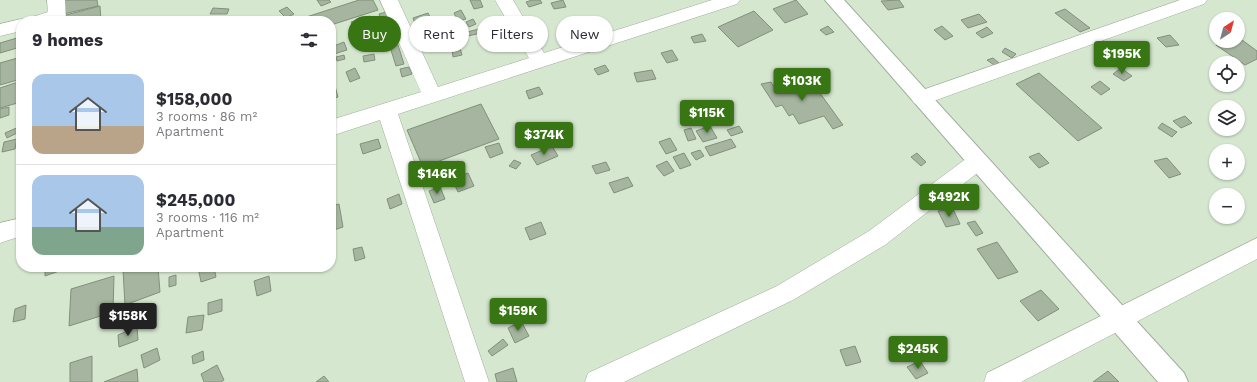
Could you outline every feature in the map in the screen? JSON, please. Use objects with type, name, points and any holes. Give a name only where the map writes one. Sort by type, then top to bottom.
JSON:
[{"type":"street","points":[[389,0],[432,96]]},
{"type":"street","points":[[504,0],[540,61]]},
{"type":"street","points":[[336,126],[540,61],[693,6],[732,0]]},
{"type":"street","points":[[834,0],[1175,382]]},
{"type":"street","points":[[921,98],[1198,0]]},
{"type":"street","points":[[0,30],[16,26]]},
{"type":"street","points":[[388,110],[476,382]]},
{"type":"street","points":[[597,382],[785,293],[877,238],[978,161]]},
{"type":"street","points":[[0,233],[16,228]]},
{"type":"street","points":[[996,382],[1120,320],[1257,248]]},
{"type":"building","points":[[64,0],[97,0],[98,6],[64,14]]},
{"type":"building","points":[[317,0],[329,0],[331,2],[321,6]]},
{"type":"building","points":[[359,0],[373,0],[378,10],[359,16],[348,16],[348,20],[336,23],[336,16],[309,16]]},
{"type":"building","points":[[470,0],[480,0],[483,7],[474,9]]},
{"type":"building","points":[[540,0],[542,3],[529,7],[526,2]]},
{"type":"building","points":[[563,0],[566,7],[554,9],[551,3]]},
{"type":"building","points":[[796,0],[808,14],[785,23],[773,9]]},
{"type":"building","points":[[899,0],[904,7],[888,10],[881,1]]},
{"type":"building","points":[[100,6],[101,16],[66,15]]},
{"type":"building","points":[[287,7],[294,14],[284,16],[279,11]]},
{"type":"building","points":[[213,8],[229,9],[227,14],[210,14]]},
{"type":"building","points":[[1065,9],[1090,28],[1080,32],[1055,13]]},
{"type":"building","points":[[461,10],[464,16],[456,16],[454,13]]},
{"type":"building","points":[[754,11],[773,30],[738,47],[718,27]]},
{"type":"building","points":[[386,12],[387,16],[380,16],[379,14]]},
{"type":"building","points":[[428,13],[430,16],[419,16]]},
{"type":"building","points":[[979,14],[987,22],[968,28],[961,20]]},
{"type":"building","points":[[473,19],[476,24],[469,27],[469,21]]},
{"type":"building","points":[[828,26],[834,32],[826,35],[820,30]]},
{"type":"building","points":[[942,26],[953,36],[945,40],[934,30]]},
{"type":"building","points":[[987,27],[993,33],[982,38],[976,33]]},
{"type":"building","points":[[477,30],[477,34],[469,36],[469,32]]},
{"type":"building","points":[[702,34],[706,41],[694,43],[691,37]]},
{"type":"building","points":[[1170,35],[1179,45],[1166,47],[1157,38]]},
{"type":"building","points":[[16,38],[16,48],[0,53],[0,43]]},
{"type":"building","points":[[344,42],[347,50],[336,53],[336,45]]},
{"type":"building","points":[[1245,42],[1257,51],[1257,59],[1245,65],[1245,56],[1232,56],[1220,48],[1245,48]]},
{"type":"building","points":[[1005,48],[1016,54],[1012,58],[1002,52]]},
{"type":"building","points":[[672,50],[678,60],[667,63],[661,53]]},
{"type":"building","points":[[392,52],[400,52],[404,64],[396,66]]},
{"type":"building","points":[[452,52],[461,52],[462,55],[453,57]]},
{"type":"building","points":[[374,54],[375,60],[364,62],[363,56]]},
{"type":"building","points":[[344,55],[345,59],[337,61],[336,57]]},
{"type":"building","points":[[16,58],[16,80],[0,85],[0,63]]},
{"type":"building","points":[[993,58],[999,63],[994,65],[987,60]]},
{"type":"building","points":[[605,65],[609,71],[598,75],[594,69]]},
{"type":"building","points":[[409,67],[412,74],[402,77],[400,69]]},
{"type":"building","points":[[355,68],[360,78],[350,82],[346,72]]},
{"type":"building","points":[[1121,68],[1132,76],[1124,81],[1113,74]]},
{"type":"building","points":[[792,69],[797,77],[784,81],[779,73]]},
{"type":"building","points":[[652,70],[656,79],[637,82],[634,73]]},
{"type":"building","points":[[1039,73],[1102,128],[1078,141],[1016,84]]},
{"type":"building","points":[[809,78],[843,125],[833,129],[824,116],[799,124],[793,114],[789,116],[782,105],[776,107],[761,84],[771,82],[775,88]]},
{"type":"building","points":[[1100,81],[1110,89],[1101,95],[1091,87]]},
{"type":"building","points":[[16,83],[16,103],[0,108],[0,88]]},
{"type":"building","points":[[539,87],[543,94],[529,99],[526,91]]},
{"type":"building","points":[[481,104],[499,139],[423,167],[407,130]]},
{"type":"building","points":[[9,107],[9,115],[0,118],[0,109]]},
{"type":"building","points":[[1185,116],[1192,123],[1181,128],[1173,121]]},
{"type":"building","points":[[1162,123],[1177,132],[1172,137],[1158,128]]},
{"type":"building","points":[[710,126],[717,138],[703,142],[696,131]]},
{"type":"building","points":[[739,126],[743,132],[731,136],[727,130]]},
{"type":"building","points":[[16,128],[16,134],[7,138],[5,133]]},
{"type":"building","points":[[691,128],[696,139],[688,141],[684,130]]},
{"type":"building","points":[[670,138],[677,150],[666,154],[659,142]]},
{"type":"building","points":[[16,139],[15,149],[2,152],[4,142]]},
{"type":"building","points":[[378,139],[381,148],[363,154],[360,144]]},
{"type":"building","points":[[731,139],[736,147],[710,156],[705,147]]},
{"type":"building","points":[[499,143],[503,153],[490,158],[485,147]]},
{"type":"building","points":[[552,146],[558,156],[537,165],[531,155]]},
{"type":"building","points":[[700,150],[704,156],[696,160],[691,153]]},
{"type":"building","points":[[684,153],[691,165],[680,169],[673,157]]},
{"type":"building","points":[[917,153],[926,162],[921,166],[911,157]]},
{"type":"building","points":[[1039,153],[1049,163],[1039,168],[1029,157]]},
{"type":"building","points":[[1167,158],[1181,174],[1169,178],[1154,161]]},
{"type":"building","points":[[514,160],[521,163],[516,169],[509,166]]},
{"type":"building","points":[[458,161],[461,167],[447,173],[443,166]]},
{"type":"building","points":[[667,161],[674,171],[664,176],[656,166]]},
{"type":"building","points":[[606,162],[610,170],[596,174],[592,166]]},
{"type":"building","points":[[468,173],[474,186],[458,192],[452,179]]},
{"type":"building","points":[[628,177],[633,186],[614,193],[609,183]]},
{"type":"building","points":[[440,187],[445,199],[434,203],[429,191]]},
{"type":"building","points":[[399,194],[402,204],[390,209],[387,199]]},
{"type":"building","points":[[339,204],[343,227],[336,229],[336,205]]},
{"type":"building","points":[[953,209],[960,224],[946,227],[938,211]]},
{"type":"building","points":[[975,221],[983,233],[976,236],[967,223]]},
{"type":"building","points":[[541,222],[546,234],[530,240],[525,228]]},
{"type":"building","points":[[997,242],[1018,272],[998,279],[977,249]]},
{"type":"building","points":[[362,247],[365,258],[355,261],[353,249]]},
{"type":"building","points":[[45,272],[56,272],[45,276]]},
{"type":"building","points":[[123,272],[158,272],[160,292],[125,305]]},
{"type":"building","points":[[199,272],[215,272],[216,277],[201,282]]},
{"type":"building","points":[[176,275],[176,285],[169,287],[169,277]]},
{"type":"building","points":[[114,276],[113,312],[69,326],[71,289]]},
{"type":"building","points":[[269,276],[271,291],[257,296],[254,281]]},
{"type":"building","points":[[1041,290],[1059,309],[1038,321],[1020,301]]},
{"type":"building","points":[[222,299],[222,311],[208,315],[208,303]]},
{"type":"building","points":[[26,305],[25,319],[13,322],[15,309]]},
{"type":"building","points":[[204,315],[202,330],[186,333],[188,317]]},
{"type":"building","points":[[521,321],[529,336],[515,343],[508,328]]},
{"type":"building","points":[[137,327],[138,340],[119,347],[118,335]]},
{"type":"building","points":[[503,339],[508,345],[492,356],[488,351]]},
{"type":"building","points":[[855,346],[861,362],[846,366],[840,350]]},
{"type":"building","points":[[157,348],[160,360],[144,368],[141,355]]},
{"type":"building","points":[[203,351],[204,360],[193,364],[192,356]]},
{"type":"building","points":[[92,356],[92,382],[70,382],[70,363]]},
{"type":"building","points":[[920,361],[928,373],[916,379],[907,367]]},
{"type":"building","points":[[217,365],[224,380],[221,382],[204,382],[201,374]]},
{"type":"building","points":[[513,368],[517,382],[497,382],[495,374]]},
{"type":"building","points":[[137,369],[138,382],[104,382]]},
{"type":"building","points":[[1108,371],[1119,382],[1093,382]]},
{"type":"building","points":[[324,376],[329,382],[316,382]]}]
